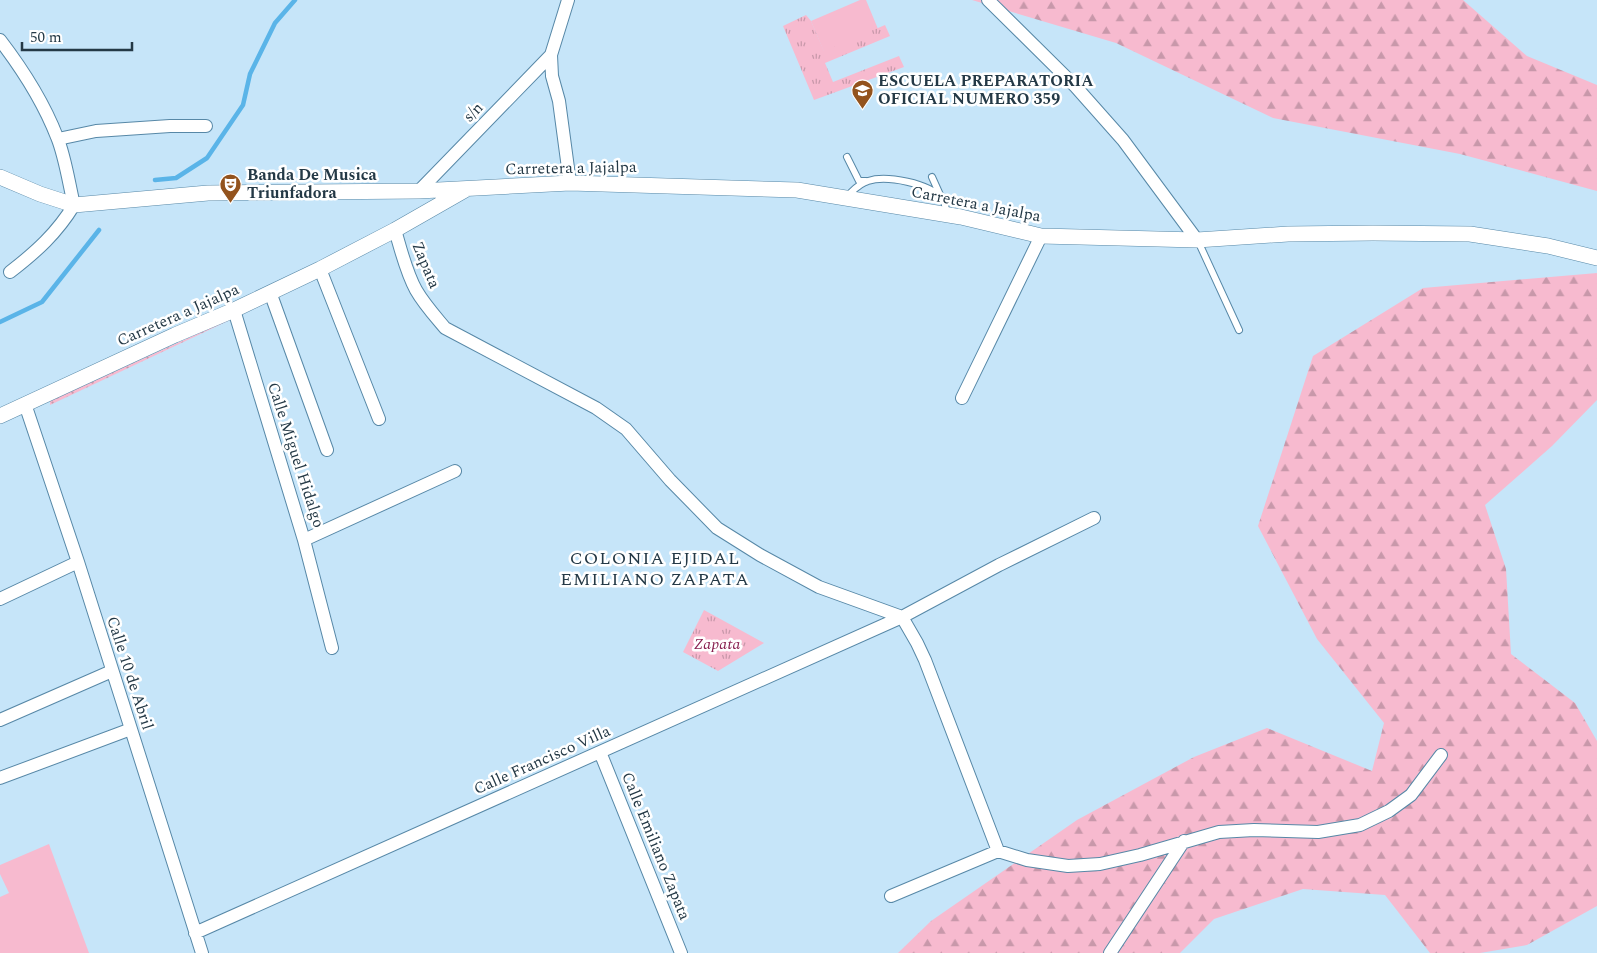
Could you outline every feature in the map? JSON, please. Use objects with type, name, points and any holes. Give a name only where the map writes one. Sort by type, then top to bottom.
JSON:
[{"type":"street","points":[[568,0],[552,55],[552,76],[559,101],[570,183]]},
{"type":"street","points":[[988,0],[1076,88],[1123,140],[1194,240]]},
{"type":"street","points":[[0,40],[24,72],[46,111],[58,139],[74,205],[52,237],[10,272]]},
{"type":"street","name":"s/n","points":[[419,191],[552,55]]},
{"type":"street","points":[[58,139],[96,131],[162,126],[206,126]]},
{"type":"street","points":[[0,177],[40,194],[74,205],[208,193],[419,191],[469,188]]},
{"type":"street","name":"Carretera a Jajalpa","points":[[0,416],[320,269],[395,230],[469,188],[570,183],[797,190],[948,215],[1041,236],[1194,240],[1288,234],[1470,234],[1548,246],[1597,258]]},
{"type":"street","name":"Zapata","points":[[395,230],[403,259],[416,290],[445,328],[589,404],[626,429],[675,485],[717,528],[760,555],[819,587],[902,617]]},
{"type":"street","points":[[962,398],[1041,236]]},
{"type":"street","points":[[320,269],[379,419]]},
{"type":"street","points":[[270,292],[327,450]]},
{"type":"street","name":"Calle Miguel Hidalgo","points":[[234,310],[304,540],[455,471]]},
{"type":"street","name":"Calle 10 de Abril","points":[[25,404],[132,729],[202,953]]},
{"type":"street","name":"Calle Francisco Villa","points":[[195,933],[902,617],[999,565],[1094,518]]},
{"type":"street","points":[[304,540],[332,648]]},
{"type":"street","points":[[0,599],[78,562]]},
{"type":"street","points":[[902,617],[925,660],[998,850]]},
{"type":"street","points":[[0,720],[112,671]]},
{"type":"street","points":[[0,778],[132,729]]},
{"type":"street","name":"Calle Emiliano Zapata","points":[[600,752],[681,953]]},
{"type":"street","points":[[891,896],[998,850],[1027,860],[1068,866],[1100,864],[1132,857],[1218,832],[1254,830],[1318,832],[1360,825],[1389,811],[1411,795],[1441,755]]},
{"type":"street","points":[[1110,953],[1184,841]]},
{"type":"lane","points":[[847,157],[859,180],[889,179],[907,181],[928,189],[942,199]]},
{"type":"lane","points":[[932,177],[948,215]]},
{"type":"lane","points":[[845,198],[858,186],[868,181]]},
{"type":"lane","points":[[1194,240],[1239,330]]},
{"type":"green space","points":[[860,0],[866,0],[878,29],[824,52],[811,21]]},
{"type":"green space","points":[[972,0],[1463,0],[1527,56],[1597,85],[1597,191],[1460,154],[1273,118],[1116,43]]},
{"type":"green space","points":[[806,15],[811,21],[824,51],[885,25],[890,36],[825,63],[833,82],[899,56],[904,67],[814,100],[783,26]]},
{"type":"green space","points":[[1597,273],[1597,400],[1552,446],[1485,505],[1506,569],[1511,654],[1575,703],[1597,741],[1597,906],[1527,945],[1480,953],[1430,953],[1385,895],[1303,889],[1214,919],[1180,953],[898,953],[931,921],[1077,820],[1194,757],[1267,728],[1372,771],[1384,723],[1317,639],[1258,526],[1313,356],[1423,288]]},
{"type":"green space","points":[[285,294],[50,405],[50,401]]},
{"type":"green space","name":"Zapata","points":[[704,610],[764,643],[718,671],[683,652]]},
{"type":"green space","points":[[49,844],[89,953],[0,953],[0,897],[9,893],[0,874],[0,865]]},
{"type":"waterway","points":[[155,180],[176,178],[207,158],[243,105],[250,74],[275,23],[295,0]]},
{"type":"waterway","points":[[0,322],[42,302],[99,230]]},
{"type":"place","name":"ESCUELA PREPARATORIA OFICIAL NUMERO 359","points":[[862,109]]},
{"type":"place","name":"Banda De Musica Triunfadora","points":[[231,203]]},
{"type":"district","name":"COLONIA EJIDAL EMILIANO ZAPATA","points":[[655,568]]}]
